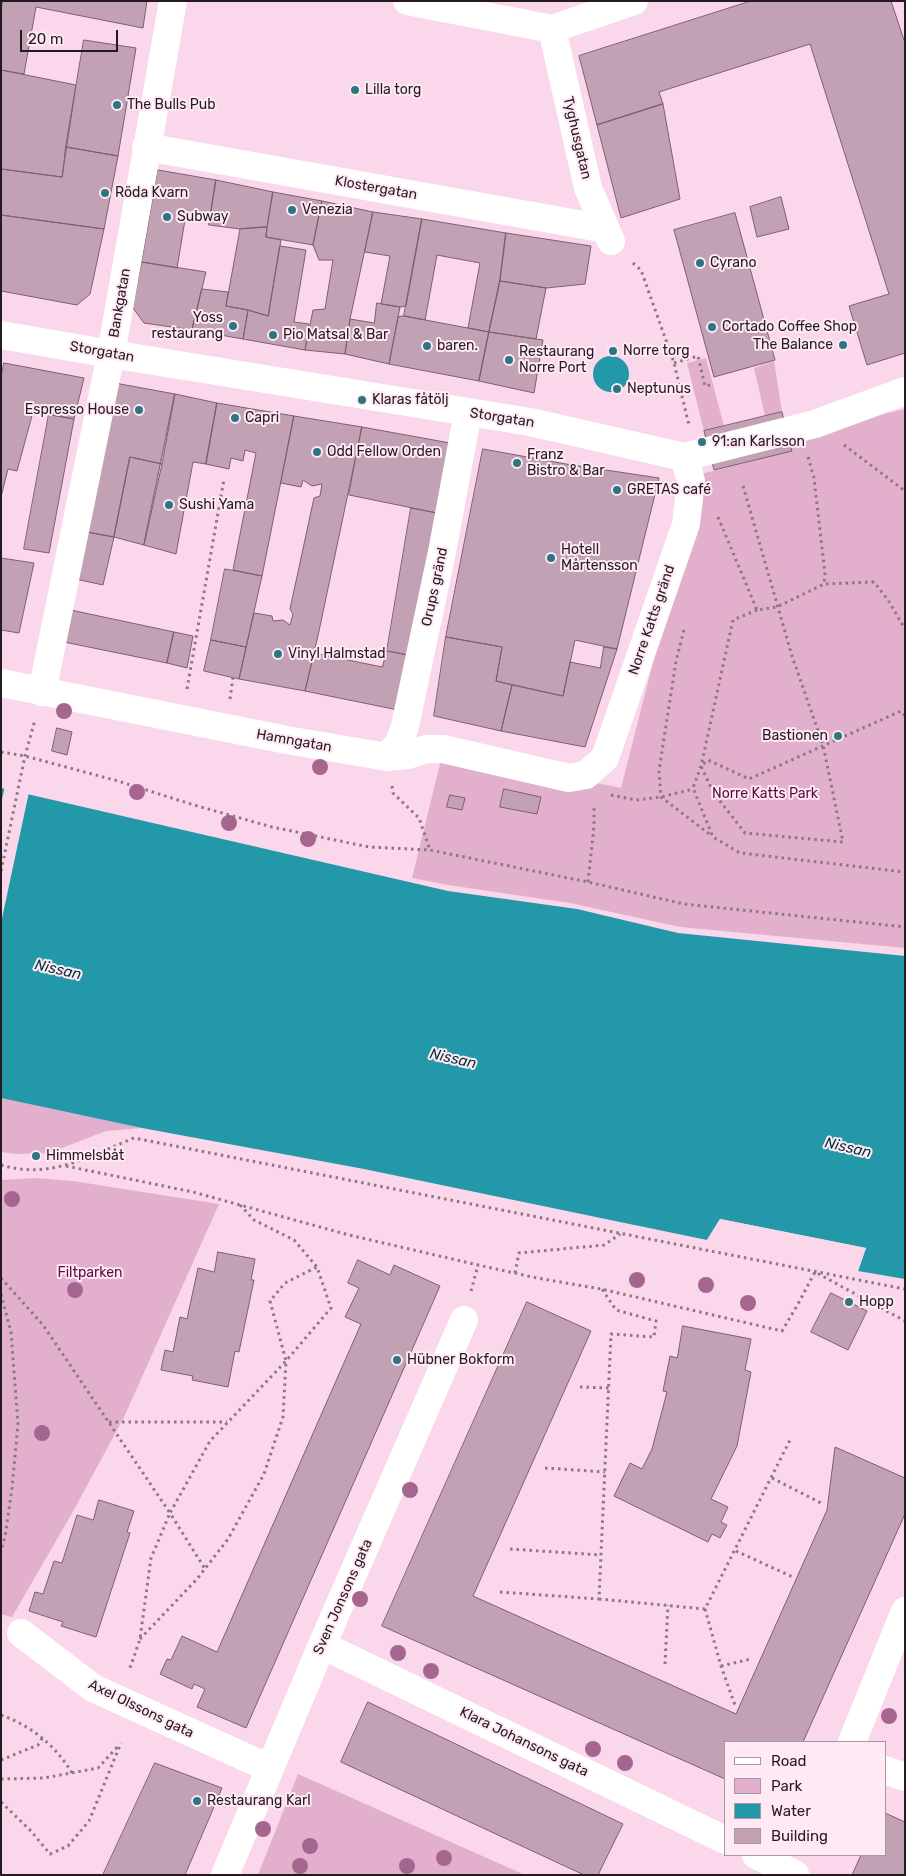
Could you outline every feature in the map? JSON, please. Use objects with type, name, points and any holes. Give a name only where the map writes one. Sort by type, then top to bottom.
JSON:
[{"type":"street","name":"Bankgatan","points":[[42,692],[111,354],[172,1]]},
{"type":"street","points":[[407,1],[552,29],[634,1]]},
{"type":"street","name":"Tyghusgatan","points":[[552,29],[588,188],[609,236]]},
{"type":"street","name":"Klostergatan","points":[[146,147],[609,236]]},
{"type":"street","name":"Storgatan","points":[[1,335],[530,422],[690,455],[816,424],[905,391]]},
{"type":"street","name":"Orups gränd","points":[[387,757],[399,743],[405,726],[442,552],[468,412]]},
{"type":"street","name":"Norre Katts gränd","points":[[595,784],[686,524],[691,482],[690,455]]},
{"type":"street","name":"Hamngatan","points":[[1,683],[286,740],[387,757],[408,756],[426,750],[443,749],[595,784]]},
{"type":"street","name":"Sven Jonsons gata","points":[[225,1875],[269,1768],[464,1320]]},
{"type":"street","points":[[852,1741],[905,1611]]},
{"type":"street","name":"Axel Olssons gata","points":[[21,1633],[93,1688],[269,1768]]},
{"type":"street","name":"Klara Johansons gata","points":[[322,1645],[724,1840]]},
{"type":"street","points":[[886,1770],[905,1777]]},
{"type":"street","points":[[759,1856],[797,1868]]},
{"type":"path","points":[[609,236],[641,270],[674,363],[690,455]]},
{"type":"path","points":[[674,363],[698,356],[705,386],[714,384]]},
{"type":"path","points":[[816,424],[905,491]]},
{"type":"path","points":[[814,478],[825,574],[824,584]]},
{"type":"path","points":[[181,719],[224,479]]},
{"type":"path","points":[[701,766],[713,792],[746,833],[843,842],[823,745],[792,656],[743,486]]},
{"type":"path","points":[[723,526],[757,610]]},
{"type":"path","points":[[713,837],[693,788],[701,766],[733,620],[757,610],[777,607],[824,584],[874,582],[888,600],[905,629]]},
{"type":"path","points":[[686,625],[676,661],[659,771],[661,797],[713,837],[740,853],[905,872]]},
{"type":"path","points":[[229,703],[233,678]]},
{"type":"path","points":[[1,871],[25,756],[42,692]]},
{"type":"path","points":[[701,766],[708,760],[749,778],[901,711],[905,716]]},
{"type":"path","points":[[1,752],[25,756],[118,781],[272,827],[369,847],[430,850],[588,882],[684,904],[905,927]]},
{"type":"path","points":[[387,757],[393,792],[419,818],[430,850]]},
{"type":"path","points":[[588,882],[594,826],[595,784],[636,800],[661,797],[693,788]]},
{"type":"path","points":[[1,1165],[14,1169],[42,1171],[65,1166],[134,1138],[905,1289]]},
{"type":"path","points":[[65,1166],[193,1192],[349,1235],[515,1273],[601,1289],[782,1331],[814,1272]]},
{"type":"path","points":[[118,1700],[140,1639],[151,1558],[170,1513],[210,1441],[286,1361],[331,1308],[318,1267],[294,1240],[254,1220],[240,1204]]},
{"type":"path","points":[[515,1273],[519,1254],[604,1245],[620,1234]]},
{"type":"path","points":[[140,1639],[205,1569],[228,1539],[264,1474],[283,1417],[286,1361],[270,1300],[285,1283],[318,1267]]},
{"type":"path","points":[[814,1272],[905,1321]]},
{"type":"path","points":[[1,1278],[42,1324],[170,1513],[205,1569]]},
{"type":"path","points":[[599,1599],[611,1334],[654,1337],[656,1321],[616,1310],[601,1289]]},
{"type":"path","points":[[1,1294],[11,1332],[18,1424],[12,1488],[5,1537],[1,1550]]},
{"type":"path","points":[[580,1387],[609,1388]]},
{"type":"path","points":[[109,1422],[228,1422]]},
{"type":"path","points":[[736,1708],[721,1666],[705,1609],[736,1551],[791,1438]]},
{"type":"path","points":[[545,1468],[605,1472]]},
{"type":"path","points":[[772,1478],[824,1504]]},
{"type":"path","points":[[510,1549],[601,1555]]},
{"type":"path","points":[[736,1551],[795,1578]]},
{"type":"path","points":[[500,1592],[668,1604],[705,1609]]},
{"type":"path","points":[[665,1664],[668,1604]]},
{"type":"path","points":[[721,1666],[751,1659]]},
{"type":"path","points":[[1,1715],[10,1718],[43,1738],[63,1758],[72,1773]]},
{"type":"path","points":[[1,1760],[38,1745],[43,1738]]},
{"type":"path","points":[[1,1779],[44,1778],[98,1768],[121,1743],[89,1821],[68,1846],[50,1854],[31,1831],[1,1802]]},
{"type":"green space","points":[[706,358],[724,426],[704,431],[687,363]]},
{"type":"green space","points":[[774,361],[782,412],[765,416],[754,368]]},
{"type":"green space","name":"Norre Katts Park","points":[[905,409],[905,948],[680,927],[570,903],[412,878],[443,752],[621,788],[701,474],[791,451],[789,440],[829,426]]},
{"type":"green space","points":[[1,1098],[142,1128],[106,1131],[49,1153],[16,1154],[1,1152]]},
{"type":"green space","name":"Filtparken","points":[[35,1178],[73,1181],[219,1204],[125,1415],[75,1508],[12,1617],[1,1614],[1,1180]]},
{"type":"green space","points":[[298,1774],[525,1875],[258,1875]]},
{"type":"water","points":[[611,356],[623,362],[629,374],[623,386],[611,392],[599,386],[593,374],[599,362]]},
{"type":"water","name":"Nissan","points":[[1,788],[448,891],[577,909],[678,933],[905,956],[905,1279],[858,1271],[866,1248],[720,1219],[707,1240],[364,1169],[142,1128],[1,1098]]},
{"type":"pier","points":[[5,786],[29,792],[1,923],[1,804]]},
{"type":"pier","points":[[720,1219],[866,1248],[858,1271],[856,1270],[863,1250],[721,1221],[710,1241],[707,1240]]},
{"type":"building","points":[[3,1],[147,1],[143,28],[36,7],[24,74],[1,70],[1,12]]},
{"type":"building","points":[[751,1],[891,1],[905,43],[905,353],[867,365],[849,306],[889,294],[810,44],[659,92],[663,104],[597,125],[579,56]]},
{"type":"building","points":[[84,40],[136,48],[118,156],[66,147]]},
{"type":"building","points":[[1,70],[76,85],[62,177],[1,169]]},
{"type":"building","points":[[663,104],[680,199],[621,218],[597,125]]},
{"type":"building","points":[[66,147],[118,156],[104,229],[1,215],[1,169],[62,177]]},
{"type":"building","points":[[158,170],[216,180],[210,218],[186,214],[177,268],[142,262]]},
{"type":"building","points":[[216,180],[273,192],[267,227],[240,229],[209,225]]},
{"type":"building","points":[[273,192],[322,201],[313,245],[266,237]]},
{"type":"building","points":[[781,197],[789,229],[757,237],[750,207]]},
{"type":"building","points":[[322,201],[373,212],[350,319],[345,354],[305,350],[313,310],[325,309],[333,260],[319,260],[313,245]]},
{"type":"building","points":[[373,212],[422,219],[406,306],[381,304],[390,256],[365,252]]},
{"type":"building","points":[[735,213],[775,360],[714,377],[674,230]]},
{"type":"building","points":[[1,215],[104,229],[90,294],[77,305],[1,291]]},
{"type":"building","points":[[422,219],[506,233],[500,281],[489,332],[468,328],[480,263],[437,255],[425,320],[404,316]]},
{"type":"building","points":[[267,227],[266,237],[281,240],[268,316],[226,306],[240,229]]},
{"type":"building","points":[[506,233],[591,246],[585,284],[546,288],[500,281]]},
{"type":"building","points":[[280,246],[306,250],[294,322],[309,324],[305,350],[243,339],[248,310],[268,316]]},
{"type":"building","points":[[142,262],[206,272],[192,330],[144,323],[133,308]]},
{"type":"building","points":[[500,281],[546,288],[536,339],[489,332]]},
{"type":"building","points":[[202,289],[228,292],[226,306],[248,310],[243,339],[192,330]]},
{"type":"building","points":[[377,303],[400,307],[389,364],[345,354],[350,319],[374,323]]},
{"type":"building","points":[[404,316],[489,332],[479,381],[389,364],[398,317]]},
{"type":"building","points":[[489,332],[543,340],[534,393],[479,381]]},
{"type":"building","points":[[4,363],[84,378],[74,419],[33,412],[17,471],[8,469],[1,497],[1,378]]},
{"type":"building","points":[[118,382],[120,384],[175,394],[162,464],[130,457],[114,537],[81,531]]},
{"type":"building","name":"Sushi Yama","points":[[175,394],[217,403],[206,464],[193,462],[176,554],[144,545]]},
{"type":"building","points":[[217,403],[294,416],[262,576],[233,570],[256,453],[245,450],[243,461],[231,458],[229,469],[206,464]]},
{"type":"building","points":[[782,412],[792,451],[714,470],[704,431]]},
{"type":"building","points":[[49,414],[74,419],[49,553],[24,549]]},
{"type":"building","points":[[294,416],[362,427],[305,691],[239,679],[254,613],[272,616],[273,621],[283,620],[290,625],[293,614],[290,609],[314,498],[320,496],[322,484],[312,486],[303,480],[301,487],[281,483]]},
{"type":"building","points":[[362,427],[450,443],[437,513],[349,495]]},
{"type":"building","name":"Hotell Mårtensson","points":[[483,449],[659,478],[617,649],[575,640],[563,696],[496,681],[502,647],[446,637]]},
{"type":"building","points":[[130,457],[162,464],[144,545],[114,537]]},
{"type":"building","points":[[411,508],[437,513],[408,655],[387,651]]},
{"type":"building","points":[[81,531],[114,537],[103,585],[71,578]]},
{"type":"building","points":[[1,558],[34,563],[19,633],[1,630]]},
{"type":"building","points":[[225,569],[262,576],[246,647],[211,640]]},
{"type":"building","points":[[66,609],[174,632],[167,663],[59,641]]},
{"type":"building","points":[[174,632],[193,636],[187,668],[167,663]]},
{"type":"building","points":[[446,637],[502,647],[496,681],[512,685],[501,731],[434,716]]},
{"type":"building","points":[[211,640],[246,647],[239,679],[204,671]]},
{"type":"building","points":[[604,647],[617,649],[585,747],[501,731],[512,685],[563,696],[570,662],[600,668]]},
{"type":"building","points":[[387,651],[408,655],[398,710],[305,691],[314,653],[382,667]]},
{"type":"building","points":[[57,728],[72,732],[67,755],[52,751]]},
{"type":"building","points":[[504,789],[541,797],[537,814],[500,807]]},
{"type":"building","points":[[450,795],[465,798],[462,810],[447,807]]},
{"type":"building","points":[[218,1252],[255,1259],[251,1280],[254,1280],[239,1352],[235,1351],[228,1387],[192,1380],[193,1376],[161,1370],[165,1350],[173,1352],[180,1317],[187,1319],[198,1268],[214,1272]]},
{"type":"building","points":[[358,1260],[390,1275],[394,1265],[440,1286],[246,1728],[197,1707],[205,1689],[194,1684],[192,1689],[160,1674],[167,1659],[171,1660],[182,1636],[217,1652],[361,1324],[345,1317],[359,1288],[348,1283]]},
{"type":"building","points":[[831,1293],[867,1311],[848,1350],[811,1332]]},
{"type":"building","points":[[527,1302],[591,1331],[473,1596],[736,1714],[827,1510],[835,1447],[905,1478],[905,1514],[803,1741],[724,1741],[724,1779],[382,1626]]},
{"type":"building","points":[[683,1326],[751,1339],[745,1370],[751,1372],[737,1446],[711,1499],[728,1507],[721,1522],[727,1525],[720,1538],[712,1534],[708,1542],[614,1496],[630,1463],[642,1469],[652,1449],[667,1392],[663,1391],[670,1356],[677,1358]]},
{"type":"building","points":[[99,1500],[134,1511],[127,1532],[130,1533],[96,1637],[61,1626],[63,1622],[29,1611],[35,1592],[43,1594],[54,1561],[62,1563],[77,1515],[93,1520]]},
{"type":"building","points":[[368,1702],[623,1824],[598,1875],[584,1875],[341,1762]]},
{"type":"building","points":[[155,1763],[222,1788],[185,1875],[103,1875]]},
{"type":"building","points":[[886,1813],[905,1822],[905,1875],[852,1875],[861,1856],[886,1856]]},
{"type":"place","name":"Lilla torg","points":[[355,90]]},
{"type":"place","name":"The Bulls Pub","points":[[117,105]]},
{"type":"place","name":"Röda Kvarn","points":[[105,193]]},
{"type":"place","name":"Venezia","points":[[292,210]]},
{"type":"place","name":"Subway","points":[[167,217]]},
{"type":"place","name":"Cyrano","points":[[700,263]]},
{"type":"place","name":"Yoss restaurang","points":[[233,326]]},
{"type":"place","name":"Cortado Coffee Shop","points":[[712,327]]},
{"type":"place","name":"Pio Matsal & Bar","points":[[273,335]]},
{"type":"place","name":"The Balance","points":[[843,345]]},
{"type":"place","name":"baren.","points":[[427,346]]},
{"type":"place","name":"Norre torg","points":[[613,351]]},
{"type":"place","name":"Restaurang Norre Port","points":[[509,360]]},
{"type":"place","name":"Neptunus","points":[[617,389]]},
{"type":"place","name":"Klaras fåtölj","points":[[362,400]]},
{"type":"place","name":"Espresso House","points":[[139,410]]},
{"type":"place","name":"Capri","points":[[235,418]]},
{"type":"place","name":"91:an Karlsson","points":[[702,442]]},
{"type":"place","name":"Odd Fellow Orden","points":[[317,452]]},
{"type":"place","name":"Franz Bistro & Bar","points":[[517,463]]},
{"type":"place","name":"GRETAS café","points":[[617,490]]},
{"type":"place","name":"Sushi Yama","points":[[169,505]]},
{"type":"place","name":"Hotell Mårtensson","points":[[551,558]]},
{"type":"place","name":"Vinyl Halmstad","points":[[278,654]]},
{"type":"place","name":"Bastionen","points":[[838,736]]},
{"type":"place","name":"Himmelsbåt","points":[[36,1156]]},
{"type":"place","name":"Hopp","points":[[849,1302]]},
{"type":"place","name":"Hübner Bokform","points":[[397,1360]]},
{"type":"place","name":"Restaurang Karl","points":[[197,1801]]}]
